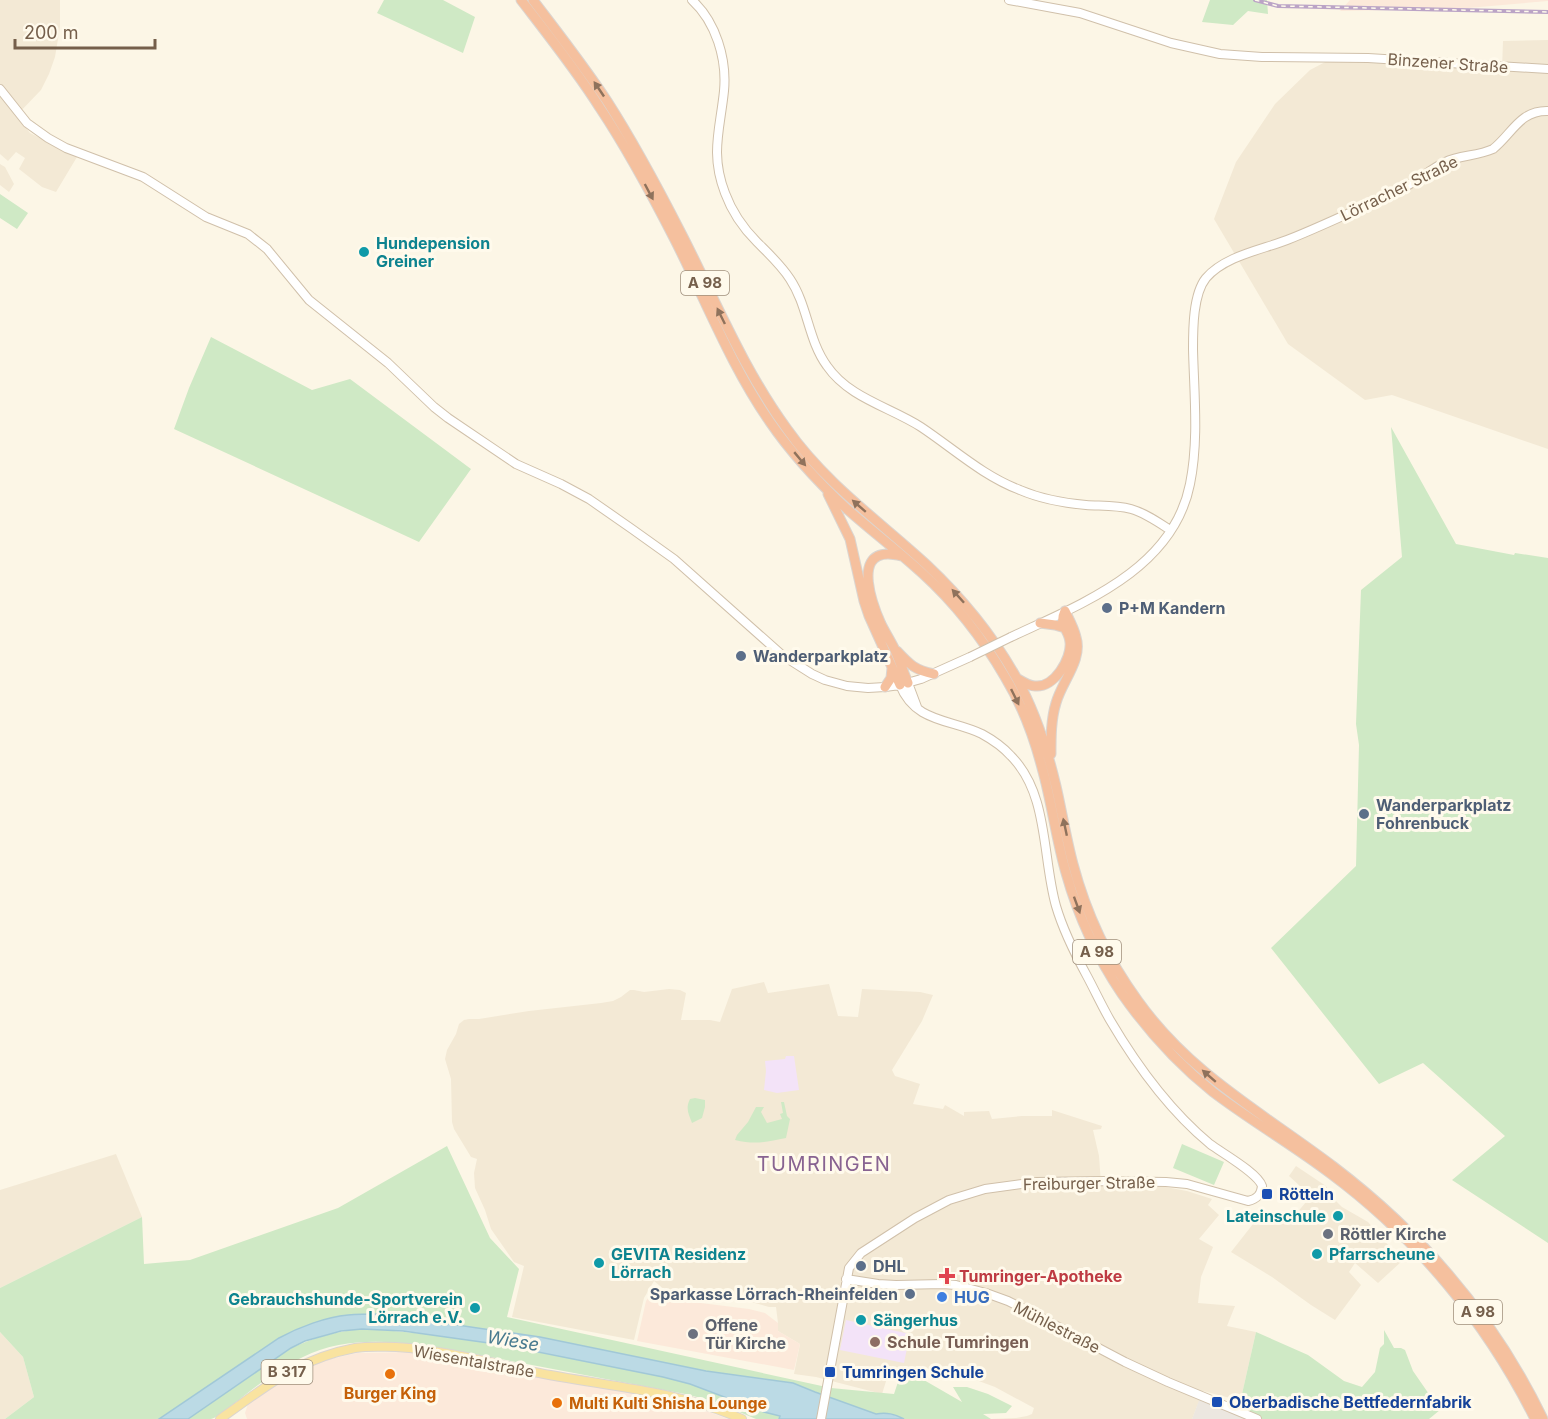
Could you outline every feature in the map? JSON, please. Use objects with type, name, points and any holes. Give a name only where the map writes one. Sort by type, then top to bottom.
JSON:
[{"type":"highway","name":"A 98","points":[[520,0],[573,69],[621,141],[675,240],[717,329],[758,403],[783,439],[845,507],[921,572],[964,618],[1006,679],[1017,699],[1035,744],[1066,874],[1101,961],[1121,992],[1143,1022],[1188,1064],[1212,1091],[1331,1174],[1390,1219],[1440,1264],[1471,1302],[1512,1363],[1543,1419]]},
{"type":"highway","name":"A 98","points":[[532,0],[581,63],[645,165],[750,372],[789,433],[844,494],[928,566],[953,591],[972,612],[1016,678],[1035,717],[1050,763],[1073,865],[1098,932],[1119,972],[1139,1003],[1177,1054]]},
{"type":"highway","points":[[824,486],[850,539],[869,616],[892,666],[904,684]]},
{"type":"highway","points":[[902,556],[888,554],[877,557],[872,561],[868,572],[871,598],[876,613],[894,647],[904,684]]},
{"type":"highway","points":[[1016,678],[1034,687],[1045,685],[1053,680],[1067,659],[1070,650],[1070,641],[1062,619],[1065,611]]},
{"type":"highway","points":[[1050,763],[1052,718],[1056,703],[1074,664],[1077,649],[1076,636],[1065,611]]},
{"type":"highway","points":[[1040,623],[1065,628]]},
{"type":"highway","points":[[894,647],[914,668],[934,674]]},
{"type":"highway","points":[[885,687],[891,678],[892,666]]},
{"type":"highway","name":"A 98","points":[[1390,1219],[1467,1309],[1509,1371],[1535,1419]]},
{"type":"main road","name":"Wiesentalstraße","points":[[220,1419],[295,1368],[345,1350],[377,1346],[423,1350],[669,1396],[706,1405],[742,1419]]},
{"type":"street","points":[[692,0],[705,15],[712,28],[722,57],[724,89],[716,144],[719,175],[724,192],[741,225],[791,280],[802,303],[812,338],[828,368],[839,380],[858,394],[919,426],[977,468],[1020,491],[1067,503],[1123,507],[1134,510],[1170,530]]},
{"type":"street","name":"Binzener Straße","points":[[1009,0],[1080,13],[1171,43],[1220,54],[1262,57],[1349,57],[1548,69]]},
{"type":"street","name":"Lörracher Straße","points":[[0,90],[33,128],[48,138],[66,148],[143,177],[206,217],[248,234],[267,249],[309,300],[388,363],[441,413],[516,464],[589,499],[632,529],[674,559],[789,660],[812,674],[838,684],[867,688],[904,684],[934,674],[1118,583],[1153,554],[1182,509],[1190,486],[1194,450],[1193,341],[1195,316],[1199,290],[1213,272],[1242,256],[1293,237],[1402,189],[1446,162],[1487,152],[1498,145],[1515,125],[1526,117],[1538,111],[1548,111]]},
{"type":"street","name":"Freiburger Straße","points":[[821,1419],[849,1268],[856,1257],[874,1244],[933,1208],[985,1188],[1037,1182],[1166,1182],[1187,1184],[1243,1200],[1252,1200],[1261,1191],[1261,1181],[1253,1173],[1209,1143],[1178,1112],[1143,1072],[1108,1017],[1056,908],[1038,807],[1032,786],[1023,769],[1009,753],[982,734],[930,717],[918,709],[904,696],[904,684]]},
{"type":"street","name":"Mühlestraße","points":[[846,1279],[887,1284],[956,1285],[986,1293],[1008,1301],[1168,1382],[1257,1419]]},
{"type":"shaded area","points":[[0,0],[60,0],[60,27],[55,57],[49,74],[41,90],[16,116],[30,133],[77,157],[56,192],[42,187],[19,169],[25,158],[16,152],[8,161],[0,154]]},
{"type":"shaded area","points":[[1350,0],[1548,1],[1468,8],[1340,11]]},
{"type":"shaded area","points":[[1548,40],[1548,449],[1392,395],[1365,400],[1288,344],[1214,219],[1236,162],[1275,104],[1310,70],[1329,60],[1502,69],[1503,41]]},
{"type":"shaded area","points":[[0,164],[5,167],[14,184],[9,192],[0,185]]},
{"type":"shaded area","points":[[764,982],[768,993],[829,984],[838,1016],[858,1017],[862,989],[920,992],[933,995],[922,1021],[892,1070],[895,1076],[920,1084],[913,1104],[943,1109],[945,1105],[964,1116],[964,1112],[989,1111],[992,1119],[1052,1116],[1052,1110],[1102,1126],[1101,1129],[1093,1130],[1099,1156],[1101,1184],[1160,1186],[1212,1199],[1208,1205],[1219,1215],[1199,1239],[1213,1247],[1201,1277],[1198,1303],[1235,1306],[1227,1326],[1256,1332],[1242,1394],[1234,1399],[1203,1391],[1192,1419],[991,1419],[1027,1416],[1032,1414],[1034,1408],[995,1387],[949,1370],[937,1369],[937,1371],[916,1366],[913,1374],[892,1370],[882,1394],[816,1377],[794,1374],[800,1344],[778,1331],[776,1307],[720,1298],[677,1295],[665,1290],[654,1281],[644,1298],[634,1340],[512,1317],[524,1266],[514,1262],[491,1229],[475,1188],[474,1173],[477,1159],[471,1157],[452,1122],[451,1079],[445,1059],[459,1024],[469,1019],[613,1001],[630,990],[644,992],[669,989],[686,993],[681,1020],[720,1022],[732,989]]},
{"type":"shaded area","points":[[786,1056],[794,1056],[799,1090],[777,1093],[764,1090],[765,1061],[785,1059]]},
{"type":"shaded area","points":[[116,1154],[142,1217],[0,1288],[0,1190]]},
{"type":"shaded area","points":[[1296,1166],[1326,1186],[1332,1197],[1342,1207],[1368,1222],[1401,1262],[1378,1283],[1355,1263],[1349,1272],[1361,1285],[1335,1320],[1231,1252],[1264,1210],[1291,1220],[1311,1196],[1289,1176]]},
{"type":"shaded area","points":[[654,1290],[663,1296],[677,1300],[765,1313],[778,1323],[778,1331],[800,1344],[794,1370],[637,1341],[646,1301]]},
{"type":"shaded area","name":"Schule Tumringen","points":[[846,1320],[910,1334],[904,1363],[840,1350]]},
{"type":"shaded area","points":[[0,1332],[23,1357],[34,1397],[5,1419],[0,1419]]},
{"type":"shaded area","points":[[413,1352],[652,1396],[728,1419],[247,1419],[245,1413],[248,1404],[291,1375],[326,1360],[357,1353]]},
{"type":"shaded area","points":[[1201,1395],[1257,1419],[1192,1419]]},
{"type":"green space","points":[[384,0],[443,0],[475,17],[463,53],[377,13]]},
{"type":"green space","points":[[1210,0],[1267,0],[1268,14],[1248,11],[1233,25],[1202,22]]},
{"type":"green space","points":[[0,194],[28,213],[17,229],[0,218]]},
{"type":"green space","points":[[211,337],[312,390],[350,379],[471,469],[419,542],[174,429]]},
{"type":"green space","points":[[1391,427],[1456,544],[1514,555],[1515,553],[1548,558],[1548,1243],[1452,1180],[1505,1136],[1423,1063],[1379,1084],[1271,948],[1356,866],[1359,745],[1356,724],[1361,590],[1402,557]]},
{"type":"green space","points":[[690,1099],[705,1100],[705,1107],[702,1118],[692,1123],[688,1106]]},
{"type":"green space","points":[[781,1102],[784,1102],[787,1116],[790,1119],[786,1138],[755,1143],[735,1140],[756,1107],[764,1107],[761,1112],[767,1123],[782,1119]]},
{"type":"green space","points":[[1182,1144],[1224,1162],[1214,1185],[1173,1168]]},
{"type":"green space","points":[[447,1146],[490,1238],[519,1269],[507,1317],[831,1388],[894,1394],[898,1382],[902,1384],[910,1372],[962,1402],[953,1387],[967,1387],[1012,1406],[1006,1413],[983,1414],[991,1419],[904,1419],[890,1414],[876,1414],[793,1383],[706,1371],[540,1337],[382,1314],[350,1315],[301,1328],[279,1338],[159,1419],[5,1419],[34,1397],[23,1357],[0,1332],[0,1288],[142,1217],[144,1264],[190,1260],[338,1208]]},
{"type":"green space","points":[[362,1329],[472,1340],[650,1374],[677,1380],[780,1416],[779,1419],[756,1419],[713,1401],[685,1394],[453,1350],[415,1344],[377,1342],[339,1345],[303,1357],[273,1374],[214,1418],[188,1419],[291,1348],[343,1331]]},
{"type":"green space","points":[[1384,1330],[1394,1348],[1405,1350],[1413,1371],[1440,1410],[1429,1419],[1257,1419],[1233,1408],[1242,1394],[1256,1332],[1308,1355],[1344,1381],[1362,1387],[1375,1372],[1380,1348],[1384,1344]]},
{"type":"water","name":"Wiese","points":[[382,1314],[540,1337],[706,1371],[793,1383],[876,1414],[890,1414],[904,1419],[779,1419],[780,1416],[690,1384],[663,1377],[503,1345],[403,1331],[362,1329],[341,1331],[305,1341],[291,1348],[188,1419],[159,1419],[287,1334],[313,1323],[340,1316]]},
{"type":"railway","points":[[1255,0],[1278,6],[1548,12]]},
{"type":"place","name":"Hundepension Greiner","points":[[364,252]]},
{"type":"place","name":"P+M Kandern","points":[[1107,608]]},
{"type":"place","name":"Wanderparkplatz","points":[[741,656]]},
{"type":"place","name":"Wanderparkplatz Fohrenbuck","points":[[1364,814]]},
{"type":"place","name":"Rötteln","points":[[1267,1194]]},
{"type":"place","name":"Lateinschule","points":[[1338,1216]]},
{"type":"place","name":"Röttler Kirche","points":[[1328,1234]]},
{"type":"place","name":"Pfarrscheune","points":[[1317,1254]]},
{"type":"place","name":"GEVITA Residenz Lörrach","points":[[599,1263]]},
{"type":"place","name":"DHL","points":[[861,1266]]},
{"type":"place","name":"Tumringer-Apotheke","points":[[947,1276]]},
{"type":"place","name":"Sparkasse Lörrach-Rheinfelden","points":[[910,1294]]},
{"type":"place","name":"HUG","points":[[942,1297]]},
{"type":"place","name":"Gebrauchshunde-Sportverein Lörrach e.V.","points":[[475,1308]]},
{"type":"place","name":"Sängerhus","points":[[861,1320]]},
{"type":"place","name":"Offene Tür Kirche","points":[[693,1334]]},
{"type":"place","name":"Schule Tumringen","points":[[875,1342]]},
{"type":"place","name":"Tumringen Schule","points":[[830,1372]]},
{"type":"place","name":"Burger King","points":[[390,1374]]},
{"type":"place","name":"Oberbadische Bettfedernfabrik","points":[[1217,1402]]},
{"type":"place","name":"Multi Kulti Shisha Lounge","points":[[557,1403]]},
{"type":"district","name":"TUMRINGEN","points":[[824,1164]]}]
